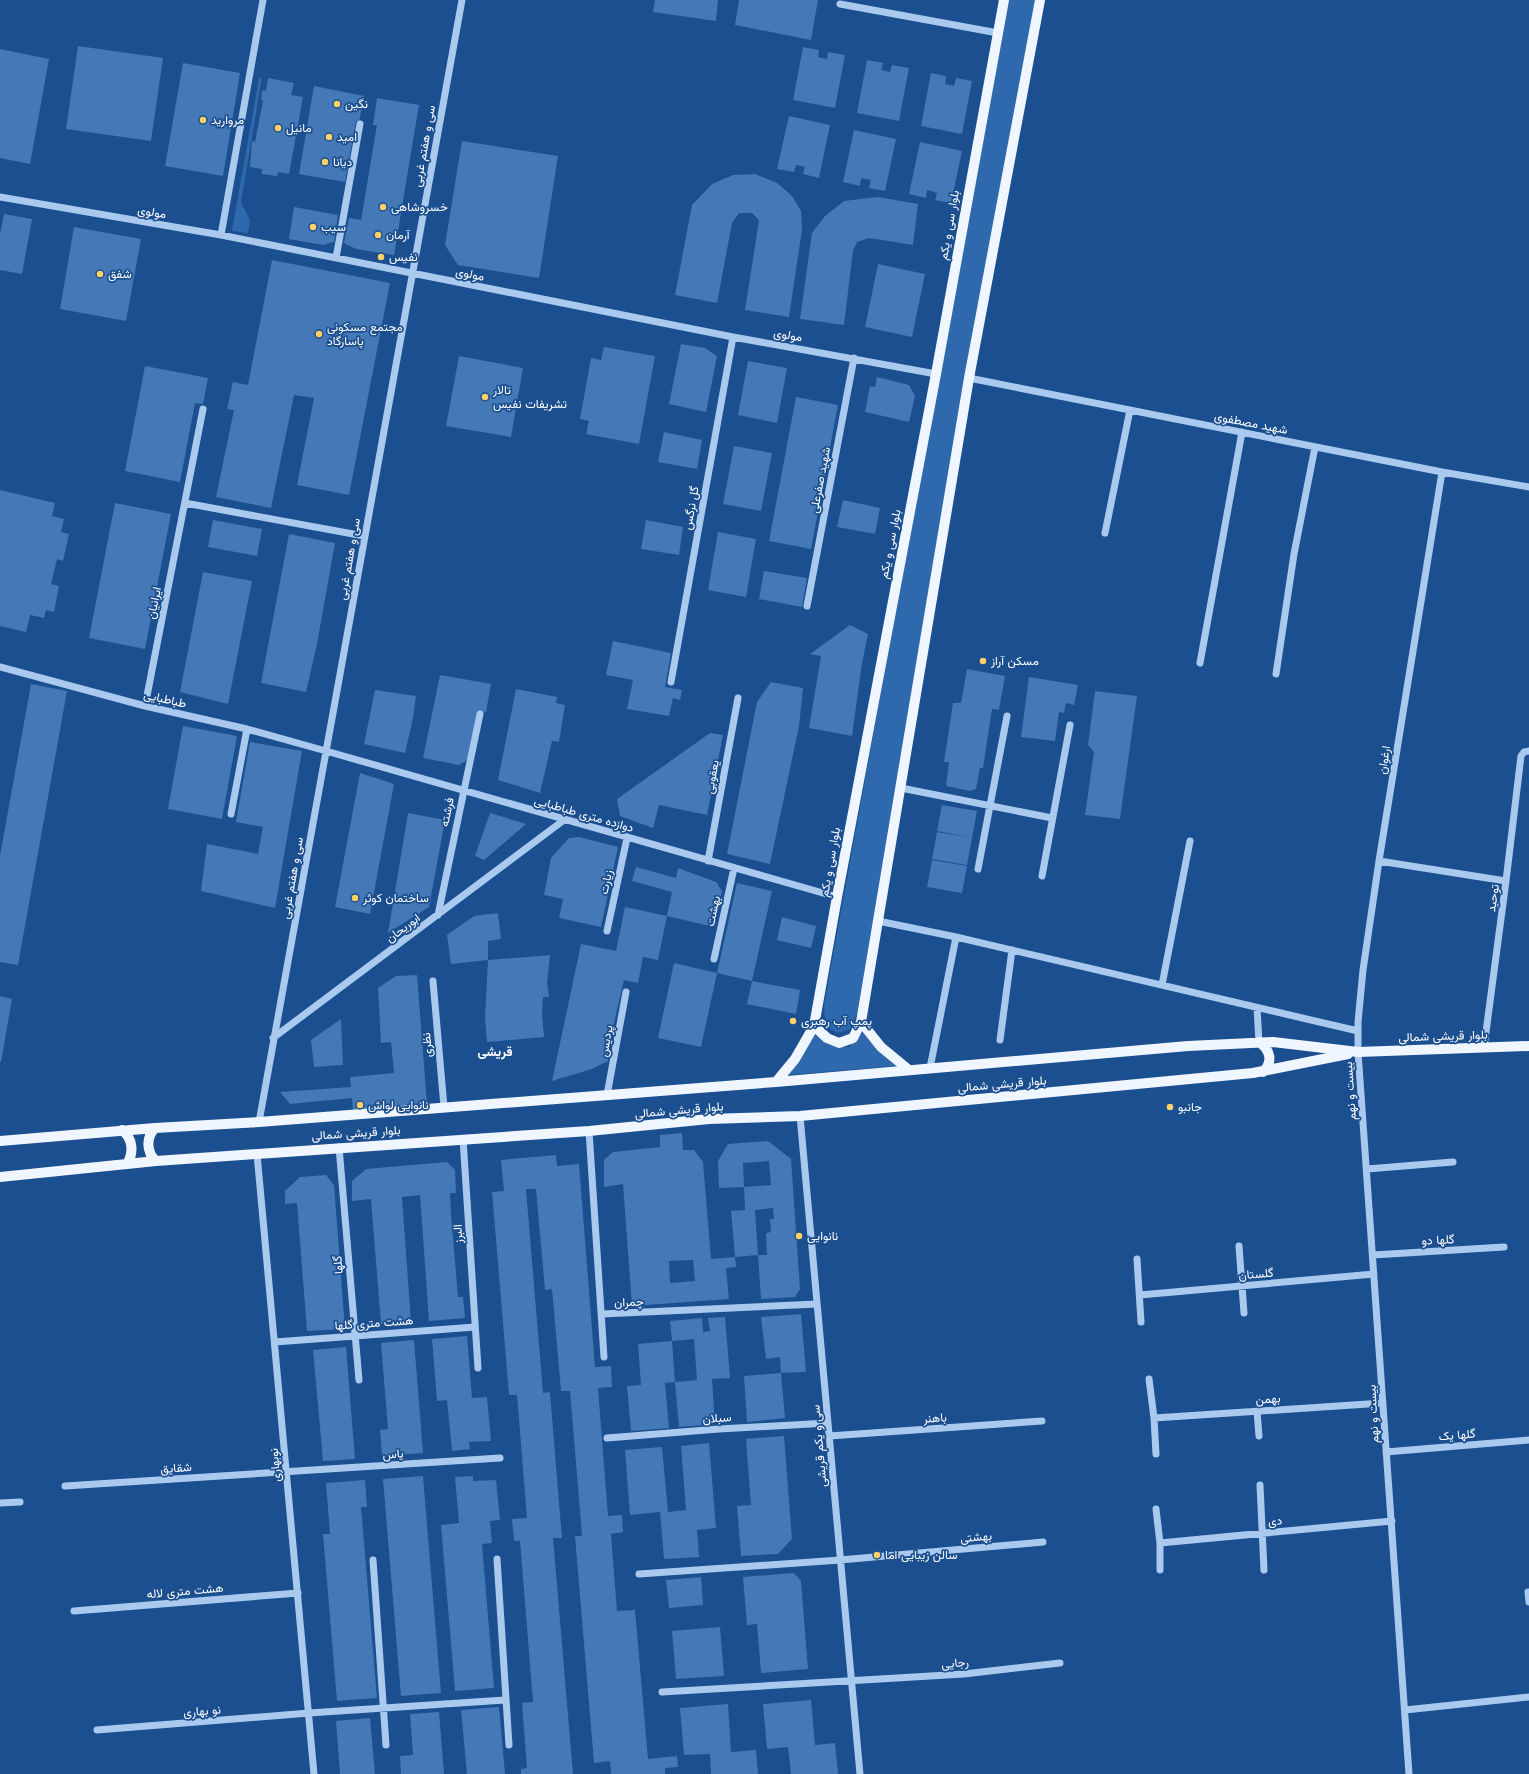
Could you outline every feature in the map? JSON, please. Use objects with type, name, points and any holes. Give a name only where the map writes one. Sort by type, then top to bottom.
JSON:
[{"type":"main road","name":"بلوار سی و یکم","points":[[776,1082],[795,1059],[814,1026],[936,374],[1004,0]]},
{"type":"main road","points":[[814,1026],[826,1038],[839,1043],[853,1038],[861,1022],[970,378],[1040,0]]},
{"type":"main road","points":[[861,1022],[881,1047],[909,1070]]},
{"type":"main road","points":[[1259,1042],[1266,1048],[1270,1056],[1268,1065],[1263,1072]]},
{"type":"main road","name":"بلوار قریشی شمالی","points":[[0,1140],[122,1130],[259,1122],[776,1082],[1188,1046],[1273,1042],[1358,1052],[1529,1046]]},
{"type":"main road","name":"بلوار قریشی شمالی","points":[[0,1177],[156,1161],[589,1131],[708,1119],[800,1116],[1263,1072],[1358,1052]]},
{"type":"main road","points":[[155,1128],[149,1136],[148,1145],[151,1155],[156,1161]]},
{"type":"main road","points":[[122,1130],[129,1137],[132,1146],[130,1156],[126,1164]]},
{"type":"street","points":[[221,235],[263,0]]},
{"type":"street","name":"سی و هفتم غربی","points":[[259,1122],[462,0]]},
{"type":"street","points":[[840,4],[998,33]]},
{"type":"street","points":[[336,258],[360,124]]},
{"type":"street","name":"مولوی","points":[[0,197],[221,235],[733,337],[936,374]]},
{"type":"street","name":"گل نرگس","points":[[671,682],[733,337]]},
{"type":"street","name":"شهید صفرعلی","points":[[807,606],[854,358]]},
{"type":"street","name":"شهید مصطفوی","points":[[970,378],[1442,472],[1529,487]]},
{"type":"street","name":"ایرانیان","points":[[145,706],[203,409]]},
{"type":"street","points":[[1105,532],[1130,410]]},
{"type":"street","points":[[1200,663],[1242,432]]},
{"type":"street","points":[[1276,674],[1294,554],[1315,447]]},
{"type":"street","name":"ارغوان","points":[[1358,1052],[1358,1031],[1363,970],[1379,861],[1442,472]]},
{"type":"street","points":[[185,503],[364,536]]},
{"type":"street","name":"طباطبایی","points":[[0,667],[145,706],[326,750]]},
{"type":"street","name":"یعقوبی","points":[[708,860],[738,698]]},
{"type":"street","name":"فرشته","points":[[438,915],[480,714]]},
{"type":"street","points":[[978,869],[1007,716]]},
{"type":"street","points":[[1042,876],[1070,725]]},
{"type":"street","points":[[231,814],[247,730]]},
{"type":"street","name":"دوازده متری طباطبایی","points":[[326,750],[463,791],[837,897]]},
{"type":"street","name":"توحید","points":[[1484,1047],[1521,756],[1526,751]]},
{"type":"street","points":[[901,788],[1052,818]]},
{"type":"street","name":"ابوریحان","points":[[273,1038],[564,820]]},
{"type":"street","name":"زیارت","points":[[607,931],[627,838]]},
{"type":"street","points":[[1162,986],[1190,841]]},
{"type":"street","points":[[1379,861],[1506,881]]},
{"type":"street","name":"بهشت","points":[[714,959],[734,868]]},
{"type":"street","points":[[878,921],[956,937],[1358,1031]]},
{"type":"street","points":[[930,1068],[956,937]]},
{"type":"street","points":[[1000,1040],[1012,950]]},
{"type":"street","name":"نظری","points":[[433,981],[444,1107]]},
{"type":"street","name":"پردیس","points":[[607,1095],[626,992]]},
{"type":"street","points":[[1257,1008],[1259,1042]]},
{"type":"street","name":"بیست و نهم","points":[[1358,1052],[1409,1774]]},
{"type":"street","name":"سی و یکم قریشی","points":[[800,1116],[860,1774]]},
{"type":"street","name":"چمران","points":[[589,1131],[602,1314],[817,1304]]},
{"type":"street","name":"البرز","points":[[463,1139],[478,1368]]},
{"type":"street","name":"گلها","points":[[339,1148],[359,1380]]},
{"type":"street","name":"نوبهاری","points":[[258,1154],[314,1774]]},
{"type":"street","points":[[1367,1169],[1453,1162]]},
{"type":"street","points":[[1239,1246],[1244,1313]]},
{"type":"street","name":"گلها دو","points":[[1373,1255],[1504,1247]]},
{"type":"street","points":[[1137,1259],[1141,1322]]},
{"type":"street","name":"گلستان","points":[[1140,1295],[1374,1274]]},
{"type":"street","points":[[602,1314],[604,1358]]},
{"type":"street","name":"هشت متری گلها","points":[[275,1342],[475,1327]]},
{"type":"street","points":[[1149,1379],[1154,1418],[1156,1454]]},
{"type":"street","name":"بهمن","points":[[1154,1418],[1383,1403]]},
{"type":"street","points":[[1257,1411],[1259,1436]]},
{"type":"street","name":"باهنر","points":[[829,1436],[1042,1421]]},
{"type":"street","name":"سبلان","points":[[607,1438],[719,1429],[828,1423]]},
{"type":"street","name":"گلها یک","points":[[1386,1452],[1529,1440]]},
{"type":"street","name":"یاس","points":[[287,1473],[500,1458]]},
{"type":"street","name":"شقایق","points":[[66,1486],[287,1473]]},
{"type":"street","points":[[1260,1485],[1264,1570]]},
{"type":"street","points":[[0,1503],[20,1502]]},
{"type":"street","points":[[1156,1509],[1160,1543],[1160,1570]]},
{"type":"street","name":"دی","points":[[1160,1543],[1392,1521]]},
{"type":"street","name":"بهشتی","points":[[639,1574],[840,1560],[1043,1542]]},
{"type":"street","points":[[497,1559],[509,1745]]},
{"type":"street","points":[[373,1560],[386,1745]]},
{"type":"street","points":[[1528,1592],[1529,1602]]},
{"type":"street","name":"هشت متری لاله","points":[[74,1611],[298,1593]]},
{"type":"street","name":"رجایی","points":[[662,1692],[964,1674],[1060,1663]]},
{"type":"street","points":[[1405,1710],[1529,1697]]},
{"type":"street","name":"نو بهاری","points":[[97,1730],[309,1713],[505,1700]]},
{"type":"shaded area","points":[[1007,0],[1035,0],[977,313],[857,1014],[850,1029],[838,1033],[830,1029],[825,1019],[824,1005]]},
{"type":"shaded area","points":[[259,78],[262,78],[241,202],[250,220],[248,233],[232,231]]},
{"type":"shaded area","points":[[861,1031],[877,1049],[896,1066],[787,1075],[815,1035],[835,1047],[849,1047]]},
{"type":"building","points":[[655,0],[718,0],[716,21],[653,12]]},
{"type":"building","points":[[739,0],[818,0],[811,40],[735,25]]},
{"type":"building","points":[[78,46],[163,58],[151,141],[66,129]]},
{"type":"building","points":[[803,47],[819,50],[818,57],[827,59],[828,52],[845,55],[835,108],[793,100]]},
{"type":"building","points":[[0,49],[49,59],[30,164],[0,158]]},
{"type":"building","points":[[867,60],[883,63],[881,70],[890,72],[892,65],[909,68],[899,121],[857,113]]},
{"type":"building","name":"مروارید","points":[[183,63],[240,73],[223,176],[165,166]]},
{"type":"building","points":[[931,73],[946,76],[945,84],[954,86],[956,78],[972,81],[962,134],[921,126]]},
{"type":"building","name":"مانیل","points":[[268,78],[294,83],[291,95],[303,97],[289,174],[278,172],[277,176],[262,174],[262,169],[250,167],[252,141],[255,142],[263,101],[261,100],[262,90],[266,91]]},
{"type":"building","points":[[314,86],[364,96],[359,122],[356,121],[345,182],[299,174]]},
{"type":"building","points":[[377,98],[419,105],[394,255],[356,249],[344,243],[349,218],[361,220],[377,125],[373,125]]},
{"type":"building","points":[[789,116],[830,125],[819,178],[803,174],[805,167],[796,165],[794,172],[777,169]]},
{"type":"building","points":[[854,130],[896,139],[885,191],[869,188],[871,180],[861,178],[860,186],[843,182]]},
{"type":"building","points":[[462,141],[558,156],[539,278],[458,265],[445,245]]},
{"type":"building","points":[[920,142],[962,151],[951,203],[935,200],[937,193],[927,190],[926,198],[909,194]]},
{"type":"building","points":[[755,174],[777,183],[792,196],[801,211],[802,230],[789,317],[745,310],[759,220],[752,213],[739,213],[732,223],[717,303],[675,295],[692,205],[712,184],[733,175]]},
{"type":"building","points":[[878,197],[918,204],[913,245],[869,238],[857,242],[853,251],[844,325],[800,319],[812,233],[825,216],[844,201]]},
{"type":"building","name":"سیب","points":[[294,207],[338,215],[334,242],[323,245],[289,239]]},
{"type":"building","points":[[4,214],[32,219],[22,274],[0,270],[0,234]]},
{"type":"building","name":"شفق","points":[[74,227],[141,239],[126,321],[60,309]]},
{"type":"building","points":[[272,260],[390,283],[349,495],[297,485],[314,398],[294,395],[271,508],[216,497],[234,410],[227,409],[233,382],[248,385]]},
{"type":"building","points":[[878,264],[925,274],[912,337],[865,327]]},
{"type":"building","points":[[681,344],[705,348],[717,356],[706,412],[669,404]]},
{"type":"building","points":[[604,347],[655,356],[639,444],[586,434],[589,421],[580,419],[591,358],[601,360]]},
{"type":"building","name":"تالار تشریفات نفیس","points":[[459,356],[523,368],[511,437],[446,426]]},
{"type":"building","points":[[748,361],[787,368],[777,423],[738,415]]},
{"type":"building","points":[[145,366],[208,378],[203,404],[195,403],[180,482],[125,471]]},
{"type":"building","points":[[877,377],[909,385],[915,396],[909,422],[865,412],[870,386],[875,387]]},
{"type":"building","points":[[796,397],[838,405],[811,549],[769,541]]},
{"type":"building","points":[[664,432],[702,440],[697,469],[658,462]]},
{"type":"building","points":[[734,446],[772,453],[761,511],[723,504]]},
{"type":"building","points":[[0,490],[55,503],[52,516],[64,519],[61,532],[69,534],[63,561],[57,559],[51,584],[59,586],[54,612],[46,610],[44,618],[30,615],[26,632],[0,626]]},
{"type":"building","points":[[843,500],[880,508],[875,534],[837,527]]},
{"type":"building","points":[[115,503],[171,514],[145,649],[89,638]]},
{"type":"building","points":[[213,520],[262,529],[257,556],[208,547]]},
{"type":"building","points":[[646,520],[683,527],[679,555],[641,549]]},
{"type":"building","points":[[718,532],[756,539],[746,597],[708,590]]},
{"type":"building","points":[[289,534],[335,543],[317,644],[306,692],[261,683]]},
{"type":"building","points":[[764,571],[807,578],[802,607],[759,599]]},
{"type":"building","points":[[203,572],[252,581],[228,704],[180,692]]},
{"type":"building","points":[[850,625],[868,634],[862,663],[852,736],[809,728],[821,656],[810,654]]},
{"type":"building","points":[[613,641],[671,653],[665,687],[682,690],[680,700],[673,698],[669,716],[627,709],[633,680],[606,675]]},
{"type":"building","points":[[967,669],[1005,676],[999,710],[992,709],[983,768],[980,768],[976,789],[970,791],[946,786],[949,762],[944,762],[953,703],[961,703]]},
{"type":"building","points":[[440,675],[491,684],[486,712],[477,711],[467,760],[459,765],[423,758]]},
{"type":"building","points":[[1029,677],[1078,685],[1074,705],[1066,703],[1064,713],[1059,712],[1055,741],[1021,737]]},
{"type":"building","points":[[771,682],[803,688],[799,726],[770,864],[727,854],[757,702]]},
{"type":"building","points":[[31,684],[67,691],[18,965],[0,962],[0,856]]},
{"type":"building","points":[[516,689],[557,697],[556,703],[565,705],[559,742],[552,741],[540,793],[498,780]]},
{"type":"building","points":[[375,690],[416,696],[413,718],[405,753],[364,744]]},
{"type":"building","points":[[1095,691],[1137,696],[1120,819],[1085,815],[1094,752],[1088,745]]},
{"type":"building","points":[[183,726],[237,736],[222,819],[168,809]]},
{"type":"building","points":[[710,733],[723,735],[707,815],[659,805],[653,828],[620,816],[617,799]]},
{"type":"building","points":[[250,742],[302,751],[275,908],[201,891],[207,844],[258,854],[263,827],[236,822]]},
{"type":"building","points":[[360,773],[394,784],[370,914],[335,907]]},
{"type":"building","points":[[942,805],[977,811],[972,838],[937,831]]},
{"type":"building","points":[[408,813],[445,820],[429,907],[388,933]]},
{"type":"building","points":[[490,813],[526,824],[484,860],[475,856]]},
{"type":"building","points":[[937,832],[972,838],[967,865],[932,859]]},
{"type":"building","points":[[579,837],[618,847],[601,927],[559,918],[563,899],[544,895],[551,858],[569,838]]},
{"type":"building","points":[[932,860],[967,866],[962,893],[927,887]]},
{"type":"building","points":[[636,867],[676,878],[678,868],[716,882],[722,891],[714,927],[667,916],[672,892],[632,881]]},
{"type":"building","points":[[737,883],[772,891],[752,981],[717,973]]},
{"type":"building","points":[[625,907],[667,916],[658,960],[643,957],[638,983],[624,980],[613,1027],[608,1061],[592,1069],[552,1081],[581,944],[616,951]]},
{"type":"building","points":[[498,913],[501,939],[488,941],[488,960],[451,964],[447,935],[474,916]]},
{"type":"building","points":[[782,917],[816,926],[811,948],[777,940]]},
{"type":"building","points":[[550,955],[547,983],[549,997],[543,997],[542,1013],[544,1037],[487,1042],[485,1018],[488,960]]},
{"type":"building","points":[[674,963],[717,973],[701,1047],[658,1038]]},
{"type":"building","points":[[417,975],[427,1104],[353,1110],[352,1098],[290,1104],[280,1092],[351,1087],[350,1077],[394,1073],[391,1042],[381,1043],[378,988],[396,976]]},
{"type":"building","points":[[752,981],[800,990],[796,1014],[747,1004]]},
{"type":"building","points":[[0,996],[12,999],[1,1062],[0,1062]]},
{"type":"building","points":[[341,1019],[343,1065],[314,1067],[311,1040]]},
{"type":"building","points":[[682,1133],[683,1150],[694,1150],[703,1162],[711,1259],[735,1257],[736,1267],[726,1268],[729,1299],[632,1306],[623,1184],[604,1187],[604,1160],[613,1152],[660,1147],[660,1135]],"holes":[[[693,1260],[695,1281],[670,1283],[669,1261]]]},
{"type":"building","points":[[768,1141],[791,1159],[800,1289],[795,1297],[761,1299],[758,1255],[735,1257],[731,1211],[745,1210],[744,1187],[719,1188],[718,1161],[728,1144]],"holes":[[[769,1161],[771,1185],[744,1187],[743,1163]],[[773,1208],[774,1219],[770,1219],[771,1232],[766,1233],[767,1255],[758,1255],[755,1210]]]},
{"type":"building","points":[[556,1155],[557,1166],[579,1164],[595,1367],[611,1366],[612,1387],[598,1388],[608,1516],[622,1515],[623,1532],[611,1534],[617,1611],[635,1610],[648,1759],[677,1756],[678,1767],[665,1768],[665,1774],[611,1774],[610,1761],[594,1763],[575,1536],[582,1536],[570,1391],[561,1391],[552,1289],[545,1290],[536,1189],[526,1189],[543,1393],[550,1392],[562,1538],[553,1538],[573,1774],[521,1774],[521,1769],[527,1768],[522,1703],[533,1702],[520,1541],[514,1541],[512,1519],[527,1518],[517,1395],[509,1395],[492,1192],[504,1191],[501,1160]]},
{"type":"building","points":[[447,1162],[455,1170],[456,1193],[450,1193],[451,1214],[458,1297],[463,1297],[465,1318],[429,1321],[420,1195],[402,1197],[411,1322],[381,1324],[371,1199],[352,1201],[352,1181],[366,1169]]},
{"type":"building","points":[[326,1175],[334,1185],[345,1329],[307,1331],[297,1203],[285,1204],[285,1191],[300,1177]]},
{"type":"building","points":[[801,1314],[806,1372],[781,1373],[780,1357],[766,1359],[761,1317]]},
{"type":"building","points":[[725,1317],[730,1378],[712,1379],[715,1424],[679,1427],[675,1382],[697,1380],[694,1339],[672,1341],[670,1321],[702,1318],[703,1332],[710,1331],[708,1318]]},
{"type":"building","points":[[467,1336],[472,1398],[487,1397],[491,1441],[469,1442],[470,1449],[452,1451],[447,1400],[437,1401],[432,1339]]},
{"type":"building","points":[[414,1340],[423,1453],[382,1456],[380,1430],[388,1429],[381,1343]]},
{"type":"building","points":[[672,1341],[675,1382],[665,1383],[669,1428],[631,1431],[627,1386],[641,1385],[638,1344]]},
{"type":"building","points":[[346,1347],[355,1459],[323,1461],[313,1350]]},
{"type":"building","points":[[781,1373],[785,1418],[747,1422],[744,1376]]},
{"type":"building","points":[[784,1436],[792,1539],[778,1554],[741,1556],[737,1506],[751,1505],[746,1439]]},
{"type":"building","points":[[709,1443],[716,1528],[697,1530],[699,1557],[664,1559],[660,1512],[630,1515],[625,1450],[662,1447],[668,1512],[686,1510],[681,1446]]},
{"type":"building","points":[[423,1476],[441,1693],[401,1696],[383,1479]]},
{"type":"building","points":[[473,1476],[473,1481],[496,1480],[500,1520],[490,1521],[492,1543],[482,1544],[494,1688],[455,1691],[441,1525],[459,1523],[455,1477]]},
{"type":"building","points":[[365,1480],[367,1507],[361,1507],[377,1698],[337,1701],[323,1534],[330,1534],[326,1483]]},
{"type":"building","points":[[794,1573],[801,1581],[808,1669],[761,1673],[757,1624],[747,1625],[743,1577]]},
{"type":"building","points":[[701,1577],[703,1605],[669,1608],[666,1580]]},
{"type":"building","points":[[720,1627],[724,1676],[676,1679],[672,1631]]},
{"type":"building","points":[[811,1700],[815,1745],[835,1743],[838,1774],[791,1774],[788,1747],[767,1749],[763,1704]]},
{"type":"building","points":[[728,1704],[731,1752],[756,1750],[758,1774],[711,1774],[710,1754],[684,1755],[680,1708]]},
{"type":"building","points":[[499,1707],[505,1774],[467,1774],[461,1710]]},
{"type":"building","points":[[439,1712],[444,1774],[401,1774],[400,1756],[413,1755],[410,1714]]},
{"type":"building","points":[[370,1718],[375,1774],[340,1774],[336,1721]]},
{"type":"place","name":"نگین","points":[[337,104]]},
{"type":"place","name":"مروارید","points":[[203,120]]},
{"type":"place","name":"مانیل","points":[[278,128]]},
{"type":"place","name":"امید","points":[[329,137]]},
{"type":"place","name":"دیانا","points":[[325,162]]},
{"type":"place","name":"خسروشاهی","points":[[383,207]]},
{"type":"place","name":"سیب","points":[[313,227]]},
{"type":"place","name":"آرمان","points":[[378,235]]},
{"type":"place","name":"نفیس","points":[[381,257]]},
{"type":"place","name":"شفق","points":[[100,274]]},
{"type":"place","name":"مجتمع مسکونی پاسارگاد","points":[[319,334]]},
{"type":"place","name":"تالار تشریفات نفیس","points":[[485,397]]},
{"type":"place","name":"مسکن آراز","points":[[983,661]]},
{"type":"place","name":"ساختمان کوثر","points":[[355,898]]},
{"type":"place","name":"پمپ آب رهبری","points":[[793,1021]]},
{"type":"place","name":"نانوایی لواش","points":[[360,1105]]},
{"type":"place","name":"جانبو","points":[[1170,1107]]},
{"type":"place","name":"نانوایی","points":[[799,1236]]},
{"type":"place","name":"سالن زیبایی اما","points":[[877,1555]]},
{"type":"district","name":"قریشی","points":[[495,1051]]}]
